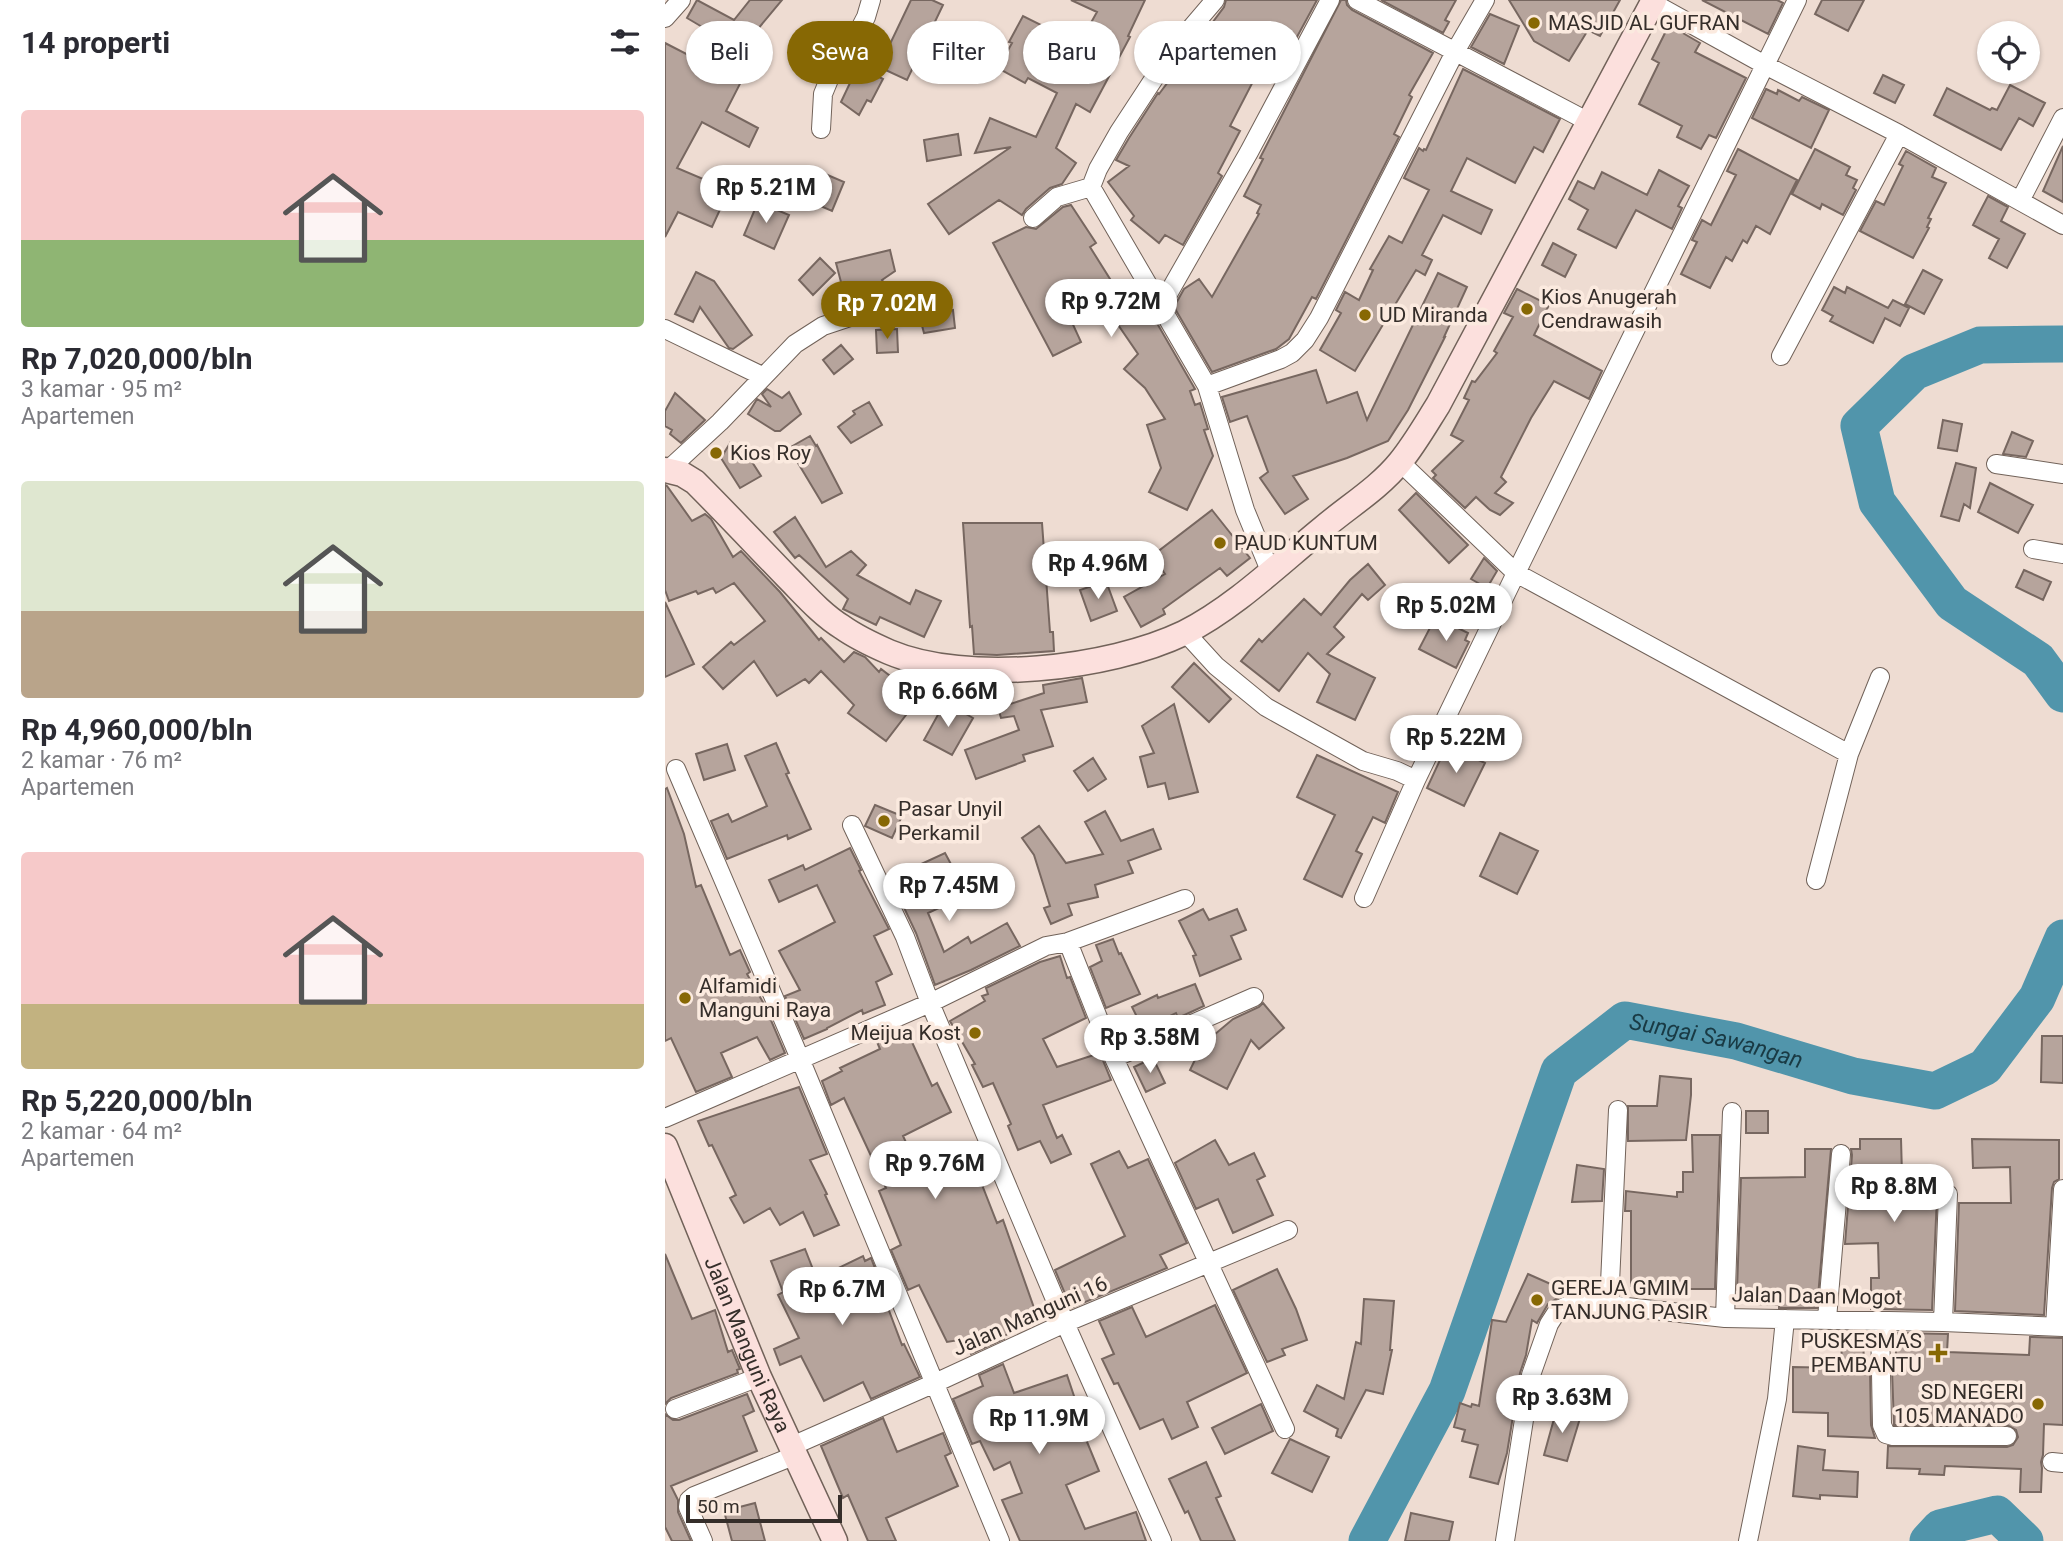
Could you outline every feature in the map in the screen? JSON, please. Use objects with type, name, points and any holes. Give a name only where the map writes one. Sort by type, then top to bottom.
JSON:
[{"type":"street","points":[[666,16],[681,0]]},
{"type":"street","points":[[821,129],[823,93],[866,17],[871,0]]},
{"type":"street","points":[[1091,187],[1119,132],[1174,48],[1215,0]]},
{"type":"street","points":[[1160,308],[1249,152],[1329,0]]},
{"type":"street","points":[[1357,0],[1589,122]]},
{"type":"street","points":[[1207,386],[1281,359],[1292,353],[1305,340],[1351,259],[1456,50],[1485,0]]},
{"type":"street","points":[[1364,898],[1416,780],[1797,0]]},
{"type":"street","points":[[666,470],[682,474],[695,482],[827,616],[862,639],[915,661],[988,670],[1034,669],[1127,655],[1185,632],[1237,599],[1271,573],[1400,463],[1438,405],[1653,2],[2063,225]]},
{"type":"street","points":[[2019,201],[2063,118]]},
{"type":"street","points":[[1781,356],[1899,134]]},
{"type":"street","points":[[1033,218],[1057,197],[1091,187]]},
{"type":"street","points":[[1091,187],[1207,386],[1245,510],[1271,573]]},
{"type":"street","points":[[666,470],[720,422],[783,353],[823,326],[859,314]]},
{"type":"street","points":[[665,329],[762,376]]},
{"type":"street","points":[[1400,463],[1516,573],[1849,754]]},
{"type":"street","points":[[1996,464],[2063,474]]},
{"type":"street","points":[[2033,549],[2063,554]]},
{"type":"street","points":[[1185,632],[1216,666],[1265,707],[1363,761],[1416,780]]},
{"type":"street","points":[[1817,880],[1849,754],[1880,677]]},
{"type":"street","points":[[676,769],[801,1061],[1000,1541]]},
{"type":"street","points":[[852,825],[905,937],[930,1003],[1065,1323],[1162,1541]]},
{"type":"street","points":[[665,1118],[930,1003],[1046,946],[1067,942],[1185,899]]},
{"type":"street","points":[[1067,942],[1114,1058],[1285,1429]]},
{"type":"street","points":[[1114,1058],[1254,996]]},
{"type":"street","points":[[1609,1305],[1618,1110]]},
{"type":"street","points":[[1725,1318],[1732,1112]]},
{"type":"street","name":"Jalan Manguni Raya","points":[[665,1146],[759,1377],[835,1541]]},
{"type":"street","points":[[1827,1320],[1841,1154]]},
{"type":"street","points":[[2059,1327],[2063,1189]]},
{"type":"street","points":[[1943,1322],[1948,1194]]},
{"type":"street","name":"Jalan Manguni 16","points":[[703,1541],[688,1507],[689,1500],[694,1496],[1065,1323],[1288,1230]]},
{"type":"street","name":"Jalan Daan Mogot","points":[[1505,1541],[1531,1375],[1549,1324],[1558,1310],[1569,1305],[1609,1305],[1725,1318],[2059,1327]]},
{"type":"street","points":[[1748,1541],[1777,1399],[1785,1319]]},
{"type":"street","points":[[1880,1321],[1882,1426],[1886,1434],[2007,1436]]},
{"type":"street","points":[[675,1409],[759,1377]]},
{"type":"building","points":[[697,0],[734,20],[750,0],[782,0],[764,21],[692,21],[687,18]]},
{"type":"building","points":[[911,0],[932,0],[943,5],[935,21],[907,21],[907,80],[893,74],[893,38]]},
{"type":"building","points":[[1071,0],[1145,0],[1120,56],[1120,21],[1092,21],[1097,12]]},
{"type":"building","points":[[1226,0],[1317,0],[1301,30],[1301,21],[1214,21]]},
{"type":"building","points":[[1341,0],[1346,0],[1352,10],[1433,53],[1409,95],[1412,97],[1394,134],[1399,137],[1316,299],[1312,297],[1289,339],[1276,349],[1212,372],[1174,307],[1184,289],[1199,279],[1212,297],[1259,214],[1257,213],[1261,205],[1244,196],[1263,159],[1260,158],[1298,84],[1301,84],[1301,78]]},
{"type":"building","points":[[1381,0],[1456,0],[1445,20],[1449,22],[1443,33]]},
{"type":"building","points":[[1509,0],[1620,0],[1600,36],[1588,30],[1569,61],[1534,41]]},
{"type":"building","points":[[1702,0],[1777,0],[1783,3],[1768,34]]},
{"type":"building","points":[[1822,0],[1864,0],[1848,31],[1815,14]]},
{"type":"building","points":[[1490,14],[1519,26],[1504,64],[1471,47]]},
{"type":"building","points":[[1023,16],[1033,21],[1023,21],[1023,82],[1009,74],[1009,48],[1012,43],[1009,42]]},
{"type":"building","points":[[1669,25],[1700,43],[1695,52],[1746,78],[1716,138],[1709,135],[1701,149],[1677,137],[1682,126],[1639,104],[1659,63],[1652,59]]},
{"type":"building","points":[[665,43],[686,54],[686,84],[740,84],[726,111],[758,128],[749,147],[702,122],[677,168],[729,190],[712,227],[678,212],[665,237]]},
{"type":"building","points":[[1463,69],[1560,119],[1543,152],[1534,147],[1515,183],[1467,158],[1451,191],[1492,210],[1481,234],[1443,215],[1422,255],[1432,260],[1425,275],[1416,270],[1355,371],[1320,350],[1341,313],[1336,310],[1345,292],[1359,300],[1373,270],[1370,269],[1389,236],[1402,243],[1429,190],[1404,178],[1419,148],[1426,150]]},
{"type":"building","points":[[1883,75],[1904,85],[1895,103],[1874,93]]},
{"type":"building","points":[[850,84],[880,84],[871,102],[867,100],[859,115],[841,102]]},
{"type":"building","points":[[1040,84],[1105,84],[1090,112],[1076,104],[1056,148],[1076,163],[1062,184],[1050,188],[1022,215],[999,200],[949,234],[928,204],[1011,147],[975,153],[990,118],[1036,137],[1057,93]]},
{"type":"building","points":[[1166,84],[1252,84],[1230,126],[1240,131],[1218,173],[1222,176],[1183,245],[1165,235],[1159,243],[1131,220],[1134,216],[1108,182],[1129,166],[1116,160]]},
{"type":"building","points":[[2010,85],[2045,103],[2033,126],[2019,118],[2001,150],[1934,115],[1947,88],[1990,110],[1997,110]]},
{"type":"building","points":[[1766,89],[1777,94],[1778,90],[1799,101],[1802,97],[1829,110],[1811,148],[1752,118]]},
{"type":"building","points":[[958,134],[961,155],[927,161],[924,140]]},
{"type":"building","points":[[2063,146],[2063,202],[2043,191]]},
{"type":"building","points":[[1738,149],[1797,180],[1770,234],[1756,226],[1747,243],[1743,240],[1732,261],[1726,257],[1710,288],[1681,274],[1697,242],[1692,240],[1702,220],[1711,225],[1736,175],[1727,171]]},
{"type":"building","points":[[1815,149],[1850,167],[1846,175],[1857,180],[1853,188],[1856,190],[1843,215],[1822,204],[1820,209],[1792,194]]},
{"type":"building","points":[[1906,151],[1936,168],[1932,177],[1946,183],[1928,218],[1931,219],[1927,227],[1929,228],[1913,258],[1860,231],[1876,201],[1884,205],[1903,166],[1899,164]]},
{"type":"building","points":[[809,167],[844,182],[832,211],[797,196]]},
{"type":"building","points":[[1659,170],[1689,186],[1678,206],[1682,208],[1672,229],[1636,210],[1616,248],[1578,229],[1588,210],[1569,199],[1578,181],[1594,189],[1602,172],[1647,195]]},
{"type":"building","points":[[1988,196],[2008,207],[2001,221],[2025,234],[2007,268],[1989,258],[1999,239],[1973,225]]},
{"type":"building","points":[[758,202],[789,215],[774,249],[744,235]]},
{"type":"building","points":[[1071,205],[1096,243],[1090,247],[1122,298],[1133,291],[1146,310],[1140,320],[1150,313],[1154,318],[1195,389],[1190,391],[1195,405],[1200,403],[1208,429],[1204,430],[1213,456],[1187,510],[1149,492],[1161,468],[1147,425],[1165,419],[1145,388],[1124,369],[1138,354],[1099,297],[1069,316],[1081,342],[1053,356],[993,243],[1026,227],[1036,229],[1063,207]]},
{"type":"building","points":[[1553,243],[1576,255],[1565,277],[1542,265]]},
{"type":"building","points":[[890,250],[895,271],[882,280],[891,294],[847,305],[836,263]]},
{"type":"building","points":[[820,258],[835,273],[813,295],[799,280]]},
{"type":"building","points":[[1923,270],[1942,280],[1924,314],[1905,304]]},
{"type":"building","points":[[696,272],[714,281],[752,335],[733,349],[729,348],[700,307],[693,322],[675,314]]},
{"type":"building","points":[[1438,273],[1467,287],[1408,410],[1388,441],[1293,476],[1308,499],[1285,514],[1260,478],[1268,472],[1247,416],[1230,422],[1222,397],[1316,370],[1327,403],[1357,392],[1367,420]]},
{"type":"building","points":[[1834,287],[1845,293],[1847,287],[1888,308],[1893,300],[1909,308],[1900,326],[1885,318],[1873,343],[1830,321],[1833,316],[1822,310]]},
{"type":"building","points":[[1517,289],[1549,305],[1534,335],[1602,371],[1589,399],[1554,381],[1531,418],[1501,477],[1506,482],[1495,493],[1513,503],[1500,515],[1476,497],[1465,508],[1433,478],[1436,475],[1432,471],[1463,441],[1451,435],[1469,400],[1464,398],[1472,381],[1475,382],[1497,353],[1494,351],[1513,317],[1504,313]]},
{"type":"building","points":[[953,310],[955,328],[924,333],[920,318]]},
{"type":"building","points":[[897,329],[898,352],[877,353],[876,330]]},
{"type":"building","points":[[841,345],[853,359],[834,374],[823,360]]},
{"type":"building","points":[[767,389],[782,398],[789,392],[801,414],[780,431],[775,431],[748,414],[757,399],[771,407],[762,394]]},
{"type":"building","points":[[675,393],[705,420],[681,443],[670,434],[672,430],[665,426],[665,411]]},
{"type":"building","points":[[869,402],[882,425],[851,443],[838,427],[855,414],[853,411]]},
{"type":"building","points":[[1943,420],[1962,424],[1957,451],[1938,448]]},
{"type":"building","points":[[2012,432],[2033,441],[2026,457],[2003,454]]},
{"type":"building","points":[[810,436],[842,493],[822,503],[789,448]]},
{"type":"building","points":[[730,443],[752,462],[761,476],[740,488],[721,458]]},
{"type":"building","points":[[1956,463],[1976,468],[1970,508],[1964,504],[1959,521],[1941,516]]},
{"type":"building","points":[[1990,483],[2033,505],[2018,533],[1978,512]]},
{"type":"building","points":[[665,485],[692,521],[705,514],[711,519],[733,557],[741,551],[780,592],[819,640],[821,638],[844,662],[854,652],[865,657],[879,672],[881,669],[919,698],[886,741],[848,713],[854,705],[821,671],[809,683],[805,679],[777,696],[754,661],[723,689],[703,667],[731,642],[734,645],[765,621],[734,583],[716,593],[713,588],[669,601],[665,590]]},
{"type":"building","points":[[1416,493],[1468,545],[1449,563],[1399,510]]},
{"type":"building","points":[[1212,510],[1250,558],[1227,576],[1220,568],[1163,609],[1165,614],[1141,627],[1124,597],[1165,574],[1152,556]]},
{"type":"building","points":[[795,517],[826,567],[851,551],[866,565],[857,575],[910,604],[916,590],[941,601],[924,637],[880,617],[876,625],[843,609],[848,599],[799,555],[795,558],[774,532]]},
{"type":"building","points":[[963,523],[1042,523],[1050,632],[1053,632],[1054,651],[974,654]]},
{"type":"building","points":[[1484,558],[1497,571],[1487,588],[1471,579]]},
{"type":"building","points":[[1368,564],[1385,585],[1368,600],[1362,594],[1334,627],[1344,637],[1327,654],[1375,678],[1355,720],[1317,702],[1330,674],[1308,653],[1279,691],[1241,661],[1259,639],[1262,642],[1304,599],[1321,615],[1350,580]]},
{"type":"building","points":[[2024,570],[2051,582],[2043,600],[2016,587]]},
{"type":"building","points":[[1106,581],[1117,611],[1091,621],[1080,590]]},
{"type":"building","points":[[665,602],[694,664],[665,677]]},
{"type":"building","points":[[1433,622],[1443,627],[1446,622],[1468,633],[1465,640],[1469,642],[1456,668],[1419,649]]},
{"type":"building","points":[[1194,663],[1231,699],[1209,722],[1172,687]]},
{"type":"building","points":[[1082,678],[1087,702],[1041,710],[1053,746],[1023,755],[1025,761],[976,779],[965,750],[1019,730],[1014,716],[1001,718],[998,708],[1044,693],[1043,685]]},
{"type":"building","points":[[945,702],[973,718],[952,755],[924,740]]},
{"type":"building","points":[[1174,704],[1198,792],[1169,799],[1165,783],[1148,787],[1140,757],[1154,753],[1142,726]]},
{"type":"building","points":[[776,743],[789,773],[786,774],[811,829],[788,839],[787,835],[727,859],[711,821],[728,814],[732,822],[767,806],[745,756]]},
{"type":"building","points":[[727,744],[735,770],[704,780],[696,754]]},
{"type":"building","points":[[1447,745],[1485,763],[1464,806],[1427,788]]},
{"type":"building","points":[[1317,755],[1398,792],[1385,823],[1373,817],[1356,851],[1362,854],[1342,897],[1304,879],[1335,815],[1297,797]]},
{"type":"building","points":[[1093,758],[1106,779],[1088,791],[1074,771]]},
{"type":"building","points":[[667,788],[684,834],[696,887],[701,885],[730,955],[740,950],[750,972],[747,974],[764,1004],[785,1053],[770,1060],[757,1037],[721,1053],[732,1077],[696,1092],[671,1038],[665,1041]]},
{"type":"building","name":"Pasar Unyil Perkamil","points":[[875,805],[902,816],[892,838],[865,826]]},
{"type":"building","points":[[1105,811],[1121,841],[1153,829],[1161,849],[1128,861],[1133,873],[1095,885],[1098,897],[1068,904],[1072,915],[1051,924],[1044,908],[1050,906],[1034,855],[1022,838],[1039,826],[1066,863],[1103,854],[1085,822]]},
{"type":"building","points":[[1500,833],[1538,851],[1517,894],[1480,876]]},
{"type":"building","points":[[850,848],[889,929],[874,936],[892,974],[876,982],[885,1005],[863,1014],[862,1010],[804,1039],[785,996],[800,990],[779,951],[835,922],[817,885],[779,902],[769,880],[803,865],[805,870]]},
{"type":"building","points":[[945,853],[953,868],[956,866],[969,894],[928,913],[944,952],[968,937],[971,943],[1007,923],[1020,946],[935,985],[916,933],[898,895],[922,883],[917,866]]},
{"type":"building","points":[[1203,909],[1209,920],[1237,909],[1246,930],[1231,936],[1241,959],[1200,976],[1193,956],[1196,955],[1179,921]]},
{"type":"building","points":[[1113,939],[1140,994],[1106,1008],[1090,967],[1102,961],[1096,945]]},
{"type":"building","points":[[1060,956],[1086,1018],[1043,1039],[1057,1067],[1100,1053],[1111,1080],[1043,1105],[1057,1138],[1062,1135],[1071,1154],[1051,1163],[1040,1141],[1018,1150],[1008,1126],[1011,1124],[993,1083],[983,1087],[972,1065],[975,1064],[950,1021],[985,1001],[982,996],[988,994],[986,988],[1040,962]]},
{"type":"building","points":[[1195,984],[1204,1006],[1178,1018],[1176,1013],[1143,1029],[1132,1007],[1157,995],[1158,998]]},
{"type":"building","points":[[1263,1003],[1284,1028],[1259,1049],[1251,1040],[1227,1089],[1190,1070],[1210,1029],[1212,1028],[1214,1035],[1233,1019]]},
{"type":"building","points":[[906,1029],[932,1086],[937,1083],[951,1112],[903,1136],[916,1164],[966,1144],[997,1223],[1003,1220],[1039,1322],[1003,1336],[1004,1339],[971,1354],[965,1339],[947,1342],[919,1285],[908,1290],[891,1250],[901,1245],[879,1191],[886,1188],[844,1098],[831,1105],[822,1081],[842,1071],[840,1068],[880,1049],[877,1042]]},
{"type":"building","points":[[2042,1036],[2063,1036],[2063,1083],[2041,1082]]},
{"type":"building","points":[[1153,1058],[1165,1083],[1146,1092],[1134,1067]]},
{"type":"building","points":[[1660,1076],[1691,1079],[1686,1140],[1628,1141],[1628,1106],[1657,1106]]},
{"type":"building","points":[[799,1087],[827,1154],[810,1160],[839,1225],[814,1236],[803,1212],[780,1225],[770,1208],[744,1223],[730,1198],[736,1195],[698,1121]]},
{"type":"building","points":[[1746,1111],[1768,1111],[1768,1133],[1746,1133]]},
{"type":"building","points":[[1692,1135],[1720,1135],[1715,1289],[1631,1286],[1631,1211],[1625,1211],[1626,1191],[1677,1197],[1677,1192],[1683,1192],[1683,1172],[1693,1172]]},
{"type":"building","points":[[1860,1139],[1901,1139],[1902,1174],[1938,1173],[1932,1310],[1871,1309],[1871,1278],[1879,1278],[1878,1243],[1845,1244],[1851,1149],[1860,1149]]},
{"type":"building","points":[[1972,1139],[2059,1140],[2059,1179],[2054,1182],[2052,1188],[2044,1315],[1955,1311],[1959,1203],[2011,1203],[2010,1167],[1973,1168]]},
{"type":"building","points":[[1215,1140],[1229,1165],[1254,1153],[1265,1176],[1257,1180],[1273,1215],[1233,1233],[1218,1199],[1196,1209],[1175,1163]]},
{"type":"building","points":[[1805,1149],[1831,1149],[1817,1308],[1779,1308],[1779,1305],[1758,1304],[1758,1290],[1737,1290],[1741,1178],[1805,1177]]},
{"type":"building","points":[[1119,1151],[1128,1168],[1148,1159],[1187,1243],[1160,1255],[1167,1268],[1071,1308],[1055,1270],[1125,1236],[1091,1164]]},
{"type":"building","points":[[1577,1165],[1604,1169],[1602,1201],[1572,1202]]},
{"type":"building","points":[[805,1249],[816,1277],[863,1256],[865,1261],[871,1258],[902,1345],[904,1344],[920,1377],[871,1399],[863,1382],[824,1401],[801,1356],[780,1365],[774,1349],[799,1338],[778,1295],[783,1292],[771,1261]]},
{"type":"building","points":[[665,1254],[692,1319],[715,1310],[728,1352],[732,1350],[740,1369],[737,1370],[738,1373],[671,1398],[665,1404]]},
{"type":"building","points":[[1277,1269],[1307,1340],[1282,1349],[1285,1355],[1267,1362],[1233,1290]]},
{"type":"building","points":[[1528,1274],[1562,1289],[1558,1298],[1548,1304],[1537,1323],[1532,1320],[1507,1453],[1498,1484],[1470,1477],[1478,1445],[1462,1441],[1465,1430],[1454,1427],[1460,1403],[1471,1407],[1472,1404],[1479,1406],[1492,1320],[1506,1322]]},
{"type":"building","points":[[1364,1299],[1394,1301],[1392,1350],[1383,1394],[1366,1390],[1341,1438],[1336,1436],[1338,1429],[1304,1411],[1317,1385],[1344,1399],[1356,1342],[1361,1344]]},
{"type":"building","points":[[1215,1305],[1247,1373],[1187,1402],[1198,1427],[1172,1439],[1163,1419],[1140,1429],[1118,1383],[1114,1384],[1102,1359],[1114,1354],[1099,1321],[1132,1307],[1146,1337]]},
{"type":"building","points":[[1897,1333],[1948,1334],[1947,1352],[2029,1355],[2030,1337],[2063,1338],[2063,1425],[2044,1424],[2041,1492],[2020,1492],[2021,1469],[1945,1466],[1944,1475],[1919,1474],[1920,1469],[1887,1468],[1888,1446],[2007,1447],[2013,1445],[2018,1437],[2016,1430],[2007,1425],[1894,1425],[1892,1370],[1895,1370]]},
{"type":"building","points":[[1842,1340],[1864,1341],[1863,1369],[1870,1370],[1871,1425],[1875,1438],[1828,1436],[1828,1413],[1793,1412],[1793,1367],[1841,1368]]},
{"type":"building","points":[[1003,1364],[1014,1393],[1067,1375],[1091,1435],[1085,1437],[1099,1471],[1066,1485],[1085,1529],[1136,1512],[1146,1541],[1020,1541],[1002,1500],[1022,1493],[1010,1462],[994,1470],[980,1441],[972,1444],[953,1399],[983,1386],[979,1375]]},
{"type":"building","points":[[747,1394],[754,1411],[743,1416],[757,1451],[671,1486],[678,1500],[678,1512],[691,1541],[672,1541],[665,1527],[665,1414],[673,1420],[679,1420]]},
{"type":"building","points":[[1261,1404],[1273,1431],[1225,1454],[1212,1428]]},
{"type":"building","points":[[1557,1408],[1581,1415],[1567,1461],[1544,1455]]},
{"type":"building","points":[[883,1418],[897,1452],[943,1433],[951,1453],[945,1456],[958,1486],[886,1518],[896,1541],[868,1541],[848,1495],[843,1498],[821,1446]]},
{"type":"building","points":[[1290,1439],[1329,1457],[1312,1492],[1272,1473]]},
{"type":"building","points":[[1798,1446],[1825,1450],[1823,1470],[1858,1472],[1857,1497],[1820,1495],[1820,1499],[1793,1496]]},
{"type":"building","points":[[1206,1462],[1221,1496],[1216,1498],[1235,1541],[1201,1541],[1188,1511],[1185,1513],[1169,1479]]},
{"type":"building","points":[[755,1503],[765,1541],[732,1541],[724,1511]]},
{"type":"building","points":[[1411,1513],[1453,1522],[1449,1541],[1405,1541]]},
{"type":"waterway","name":"Sungai Sawangan","points":[[2063,344],[1980,345],[1914,372],[1859,426],[1877,502],[1952,603],[2038,660],[2063,694]]},
{"type":"waterway","name":"Sungai Sawangan","points":[[1367,1541],[1447,1391],[1559,1071],[1625,1020],[1736,1041],[1853,1076],[1935,1091],[1985,1067],[2037,998],[2063,938]]},
{"type":"waterway","name":"Sungai Sawangan","points":[[1928,1541],[1940,1528],[1997,1514],[2025,1541]]},
{"type":"place","name":"MASJID AL GUFRAN","points":[[1534,23]]},
{"type":"place","name":"Kios Anugerah Cendrawasih","points":[[1527,309]]},
{"type":"place","name":"UD Miranda","points":[[1365,315]]},
{"type":"place","name":"Kios Roy","points":[[716,453]]},
{"type":"place","name":"PAUD KUNTUM","points":[[1220,543]]},
{"type":"place","name":"Pasar Unyil Perkamil","points":[[884,821]]},
{"type":"place","name":"Alfamidi Manguni Raya","points":[[685,998]]},
{"type":"place","name":"Meijua Kost","points":[[975,1033]]},
{"type":"place","name":"GEREJA GMIM TANJUNG PASIR","points":[[1537,1300]]},
{"type":"place","name":"PUSKESMAS PEMBANTU","points":[[1938,1353]]},
{"type":"place","name":"SD NEGERI 105 MANADO","points":[[2038,1404]]}]
